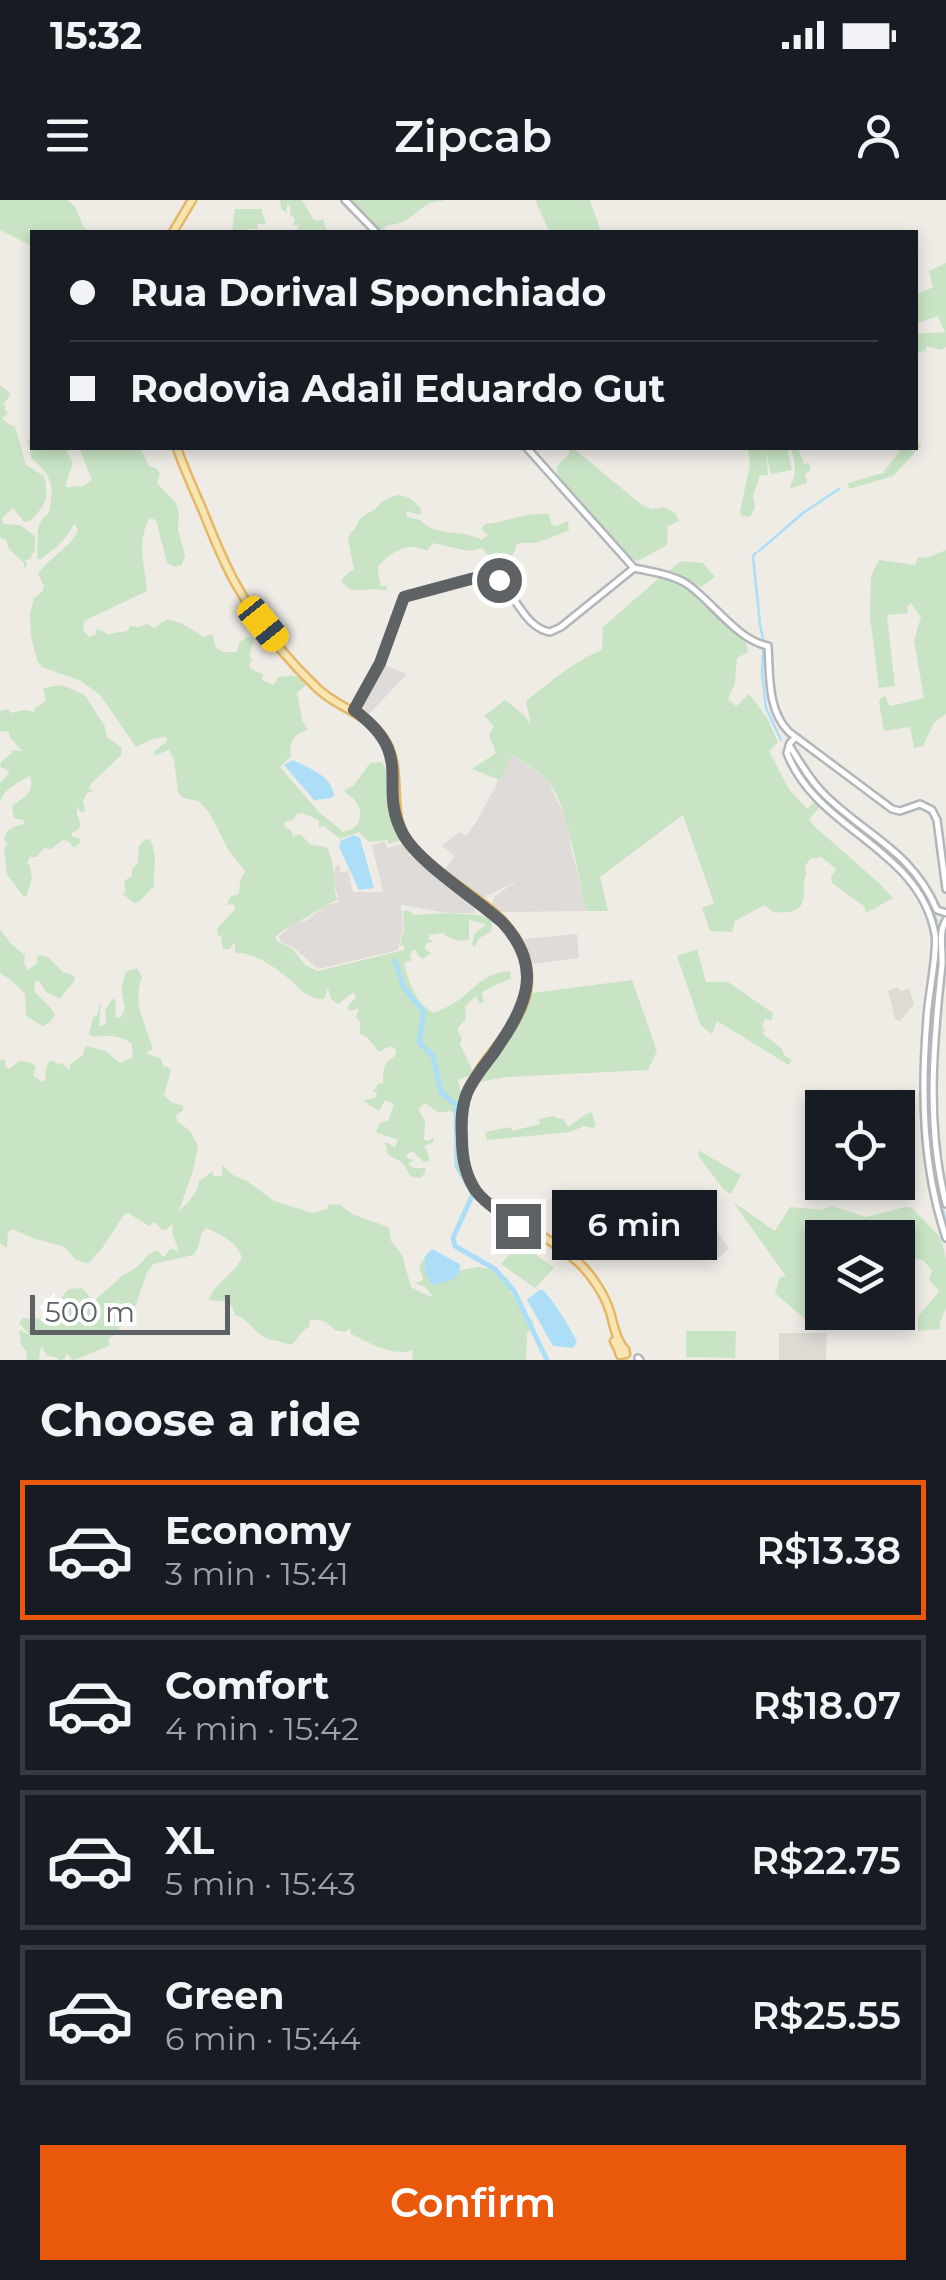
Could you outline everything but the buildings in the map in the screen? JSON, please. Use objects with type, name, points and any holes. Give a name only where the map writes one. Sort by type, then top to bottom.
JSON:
[{"type":"main road","points":[[174,230],[192,200]]},
{"type":"main road","points":[[178,450],[227,567],[247,603],[314,686],[373,726],[389,750],[396,812],[405,837],[418,854],[514,934],[524,956],[527,984],[522,1007],[464,1101],[462,1159],[470,1182],[490,1206],[554,1245],[586,1271],[608,1306],[625,1356]]},
{"type":"street","points":[[345,200],[374,230]]},
{"type":"street","points":[[529,450],[634,568],[683,582],[751,640],[768,646],[774,708],[789,732],[892,809],[920,804],[932,810],[938,820],[946,898]]},
{"type":"street","points":[[354,710],[377,669],[402,600],[408,594],[492,576],[534,626],[553,632],[634,568]]},
{"type":"street","points":[[789,732],[786,753],[796,772],[820,802],[908,876],[938,934],[943,951],[932,1103],[946,1204]]},
{"type":"street","points":[[789,744],[796,737]]},
{"type":"street","points":[[789,744],[826,796],[910,864],[928,888],[936,909],[946,915],[938,934],[931,980],[922,1087],[932,1188],[946,1238]]},
{"type":"street","points":[[796,772],[803,768]]},
{"type":"street","points":[[931,980],[940,983]]},
{"type":"street","points":[[925,1035],[934,1036]]},
{"type":"shaded area","points":[[382,664],[407,674],[367,716],[358,708]]},
{"type":"shaded area","points":[[512,755],[547,779],[568,824],[586,911],[498,912],[492,904],[495,896],[520,879],[485,897],[472,893],[443,872],[455,856],[442,846],[459,832],[466,836]]},
{"type":"shaded area","points":[[385,841],[387,848],[404,843],[410,855],[472,902],[476,913],[401,905],[403,927],[398,950],[318,969],[281,942],[279,937],[295,922],[306,921],[326,905],[339,902],[334,881],[335,867],[339,865],[341,873],[348,871],[353,892],[383,892],[372,845]]},
{"type":"shaded area","points":[[577,934],[579,958],[533,964],[524,939]]},
{"type":"shaded area","points":[[898,987],[900,991],[909,989],[914,1004],[900,1021],[895,1019],[888,991]]},
{"type":"shaded area","points":[[708,1217],[729,1249],[714,1261],[690,1230]]},
{"type":"shaded area","points":[[779,1333],[827,1333],[826,1360],[779,1360]]},
{"type":"green space","points":[[0,200],[67,200],[89,230],[30,230],[30,245],[0,230]]},
{"type":"green space","points":[[280,200],[302,200],[314,220],[323,220],[327,230],[298,230],[299,225],[293,226],[290,205],[287,213],[281,209]]},
{"type":"green space","points":[[345,200],[447,200],[431,203],[407,220],[387,225],[385,230],[367,229]]},
{"type":"green space","points":[[535,200],[590,200],[600,230],[549,230]]},
{"type":"green space","points":[[235,209],[261,209],[266,224],[257,224],[258,229],[232,230]]},
{"type":"green space","points":[[946,263],[946,347],[940,350],[927,346],[918,352],[918,334],[945,332],[938,316],[918,323],[918,294],[933,287],[929,271]]},
{"type":"green space","points":[[0,385],[11,394],[3,405],[8,413],[2,419],[15,426],[26,465],[44,476],[46,484],[45,501],[30,521],[24,522],[13,508],[2,518],[4,524],[20,525],[35,536],[35,549],[24,568],[24,563],[0,537]]},
{"type":"green space","points":[[28,440],[30,450],[66,450],[73,463],[65,487],[83,486],[92,480],[80,450],[141,450],[149,466],[157,469],[157,483],[179,512],[178,529],[185,556],[182,565],[167,563],[156,520],[150,518],[142,544],[147,591],[84,621],[83,630],[89,637],[98,629],[108,634],[128,631],[130,626],[147,624],[154,628],[167,619],[204,637],[212,634],[216,648],[224,652],[237,652],[239,643],[248,636],[254,639],[249,665],[263,674],[262,680],[274,685],[278,677],[294,676],[306,685],[297,693],[308,730],[294,739],[291,756],[280,767],[319,812],[343,832],[353,828],[360,817],[356,802],[344,791],[354,785],[370,763],[381,762],[385,767],[402,840],[389,844],[387,840],[369,842],[359,832],[340,839],[323,825],[319,828],[319,820],[302,813],[285,822],[293,837],[300,834],[311,845],[326,847],[337,900],[286,928],[275,937],[277,941],[318,971],[404,950],[400,945],[403,911],[493,919],[491,932],[479,938],[475,947],[474,934],[486,924],[469,920],[469,939],[455,940],[443,933],[429,935],[429,940],[435,941],[426,943],[425,949],[431,953],[423,959],[412,950],[412,960],[404,963],[417,998],[434,1013],[490,976],[510,971],[511,978],[482,992],[484,1002],[480,1004],[476,996],[465,1006],[466,1019],[457,1029],[472,1070],[458,1082],[462,1094],[459,1116],[450,1111],[439,1113],[425,1103],[418,1109],[425,1121],[424,1139],[433,1138],[434,1142],[424,1146],[429,1161],[424,1162],[412,1151],[406,1155],[414,1160],[408,1164],[413,1168],[425,1168],[420,1178],[411,1177],[402,1162],[388,1155],[385,1142],[395,1147],[398,1140],[376,1132],[380,1123],[388,1121],[394,1104],[385,1100],[379,1111],[363,1101],[376,1097],[377,1092],[373,1092],[383,1083],[384,1068],[396,1050],[390,1046],[379,1052],[359,1033],[359,1008],[348,1009],[356,998],[354,992],[338,1004],[331,999],[328,988],[324,999],[313,997],[263,961],[235,953],[235,942],[229,949],[223,949],[222,935],[218,936],[217,929],[235,909],[234,904],[227,905],[230,897],[239,894],[245,871],[229,851],[209,812],[198,801],[183,798],[178,792],[174,759],[169,750],[156,755],[154,752],[167,741],[166,737],[136,747],[100,695],[81,681],[42,667],[37,660],[30,613],[34,598],[44,586],[38,574],[71,542],[78,529],[74,524],[55,548],[37,558],[39,527],[49,513],[51,489],[48,476],[31,458]]},
{"type":"green space","points":[[570,450],[575,450],[642,505],[652,509],[665,507],[676,514],[679,521],[668,526],[667,545],[638,561],[629,558],[561,485],[557,466]]},
{"type":"green space","points":[[748,450],[787,450],[792,470],[771,474],[766,453],[768,475],[760,475],[750,517],[740,512],[750,464]]},
{"type":"green space","points":[[791,450],[799,450],[811,470],[805,474],[807,483],[791,488],[790,486],[795,467]]},
{"type":"green space","points":[[900,450],[917,450],[893,476],[849,489],[848,483],[883,473]]},
{"type":"green space","points":[[397,495],[408,497],[421,508],[420,515],[406,511],[407,517],[434,529],[482,540],[488,535],[481,529],[485,524],[532,514],[549,514],[556,526],[568,521],[569,530],[541,541],[517,544],[502,566],[490,563],[482,548],[469,551],[433,543],[427,551],[407,547],[378,566],[381,586],[386,586],[387,591],[349,588],[341,581],[354,570],[350,533],[381,502]]},
{"type":"green space","points":[[946,550],[946,714],[934,723],[923,746],[914,748],[910,727],[884,731],[879,702],[886,696],[891,706],[924,698],[914,640],[921,617],[911,603],[908,613],[887,615],[895,686],[879,688],[870,617],[871,576],[879,560],[915,565],[918,557]]},
{"type":"green space","points":[[681,561],[703,563],[715,577],[701,587],[669,571]]},
{"type":"green space","points":[[659,578],[699,594],[717,608],[746,643],[748,652],[737,658],[735,683],[728,699],[736,706],[749,694],[778,742],[769,751],[789,789],[807,809],[815,802],[820,807],[809,819],[813,825],[893,898],[866,913],[864,906],[832,883],[836,869],[821,857],[810,859],[805,866],[804,899],[795,910],[773,912],[765,905],[735,921],[732,932],[710,931],[702,908],[714,903],[683,815],[600,877],[608,911],[586,911],[566,821],[545,778],[513,755],[499,780],[472,769],[496,753],[489,735],[494,726],[484,716],[505,700],[531,725],[526,701],[572,666],[602,650],[603,627]]},
{"type":"green space","points":[[62,685],[85,695],[107,737],[122,748],[121,755],[90,785],[92,791],[83,801],[85,811],[77,807],[81,824],[71,833],[80,843],[74,848],[63,840],[51,849],[44,848],[37,857],[30,857],[27,863],[32,879],[23,896],[7,874],[4,850],[8,846],[4,839],[9,830],[24,824],[24,820],[14,818],[12,807],[27,794],[31,782],[30,776],[12,786],[0,803],[0,783],[9,773],[0,767],[1,762],[11,750],[22,751],[9,732],[0,731],[0,711],[35,712],[34,708],[46,699],[43,688]]},
{"type":"green space","points":[[150,839],[155,857],[154,886],[134,903],[123,894],[124,881],[132,876],[138,863],[139,846]]},
{"type":"green space","points":[[0,929],[25,955],[28,970],[40,955],[75,976],[60,999],[35,981],[34,991],[55,1015],[43,1026],[26,1016],[25,994],[0,973]]},
{"type":"green space","points":[[697,949],[706,982],[728,982],[773,1013],[772,1020],[765,1019],[763,1034],[792,1060],[789,1065],[717,1021],[712,1034],[701,1026],[677,956]]},
{"type":"green space","points":[[137,968],[142,977],[139,1005],[153,1049],[146,1053],[161,1059],[164,1067],[171,1070],[164,1095],[183,1106],[177,1121],[190,1131],[198,1146],[179,1211],[194,1194],[199,1181],[213,1171],[213,1176],[222,1176],[222,1165],[274,1201],[312,1213],[327,1209],[329,1204],[341,1205],[357,1216],[389,1228],[411,1287],[431,1297],[425,1287],[415,1283],[423,1280],[419,1266],[425,1257],[457,1271],[491,1269],[508,1279],[511,1294],[534,1323],[527,1334],[526,1360],[412,1360],[413,1350],[381,1348],[351,1334],[350,1328],[345,1332],[334,1330],[318,1320],[310,1320],[309,1327],[290,1345],[267,1338],[235,1315],[229,1303],[209,1300],[242,1257],[227,1239],[206,1228],[193,1255],[153,1264],[135,1307],[120,1322],[109,1346],[72,1360],[67,1353],[65,1359],[58,1360],[47,1356],[41,1345],[39,1360],[26,1360],[19,1330],[30,1335],[19,1323],[23,1318],[48,1321],[50,1310],[46,1306],[52,1307],[69,1289],[82,1288],[94,1301],[156,1250],[164,1257],[171,1248],[179,1252],[173,1224],[161,1229],[155,1222],[149,1226],[128,1213],[88,1264],[75,1259],[65,1247],[12,1229],[8,1232],[7,1248],[0,1243],[0,1060],[5,1059],[9,1069],[19,1061],[36,1066],[33,1075],[42,1082],[50,1060],[62,1063],[70,1071],[70,1064],[82,1056],[86,1046],[106,1051],[120,1063],[133,1057],[128,1041],[89,1034],[101,1000],[99,1026],[106,1022],[105,1010],[113,998],[115,1017],[122,1015],[124,977]]},
{"type":"green space","points":[[632,980],[657,1051],[648,1070],[506,1077],[480,1082],[518,1024],[532,993]]},
{"type":"green space","points":[[592,1112],[596,1126],[593,1128],[487,1140],[485,1132],[511,1127],[512,1131],[554,1116],[563,1118],[568,1127]]},
{"type":"green space","points":[[698,1150],[741,1175],[731,1194],[699,1157]]},
{"type":"green space","points":[[733,1202],[775,1231],[790,1207],[821,1210],[832,1206],[866,1217],[912,1208],[940,1237],[946,1258],[946,1308],[940,1329],[918,1331],[918,1317],[939,1291],[929,1280],[932,1270],[923,1260],[915,1259],[915,1220],[805,1220],[805,1319],[775,1293],[780,1277],[786,1276]]},
{"type":"green space","points":[[520,1243],[554,1268],[535,1288],[501,1264]]},
{"type":"green space","points":[[686,1331],[736,1331],[735,1358],[686,1357]]},
{"type":"water","points":[[293,760],[324,777],[334,795],[314,800],[284,765]]},
{"type":"water","points":[[353,835],[360,838],[374,888],[359,890],[339,847],[341,841]]},
{"type":"water","points":[[432,1249],[460,1264],[455,1277],[447,1282],[432,1285],[425,1273],[425,1256]]},
{"type":"water","points":[[539,1290],[548,1295],[566,1322],[577,1342],[573,1348],[553,1346],[527,1300]]},
{"type":"waterway","points":[[759,551],[803,513],[839,489]]},
{"type":"waterway","points":[[756,553],[753,556],[763,639]]},
{"type":"waterway","points":[[763,648],[766,708],[781,740]]},
{"type":"waterway","points":[[803,775],[823,800],[911,873],[937,921]]},
{"type":"waterway","points":[[395,961],[404,988],[424,1012],[419,1042],[433,1056],[441,1092],[456,1105],[457,1166],[473,1194],[453,1238],[455,1246],[495,1269],[514,1291],[547,1360]]},
{"type":"waterway","points":[[929,1033],[934,984]]},
{"type":"waterway","points":[[927,1071],[928,1053]]},
{"type":"waterway","points":[[926,1099],[946,1225]]},
{"type":"route","points":[[499,580],[482,576],[404,597],[380,663],[354,710],[373,726],[389,750],[396,812],[405,837],[418,854],[502,922],[514,934],[524,956],[528,975],[522,1007],[471,1085],[462,1110],[462,1159],[470,1182],[490,1206],[518,1226]]}]
